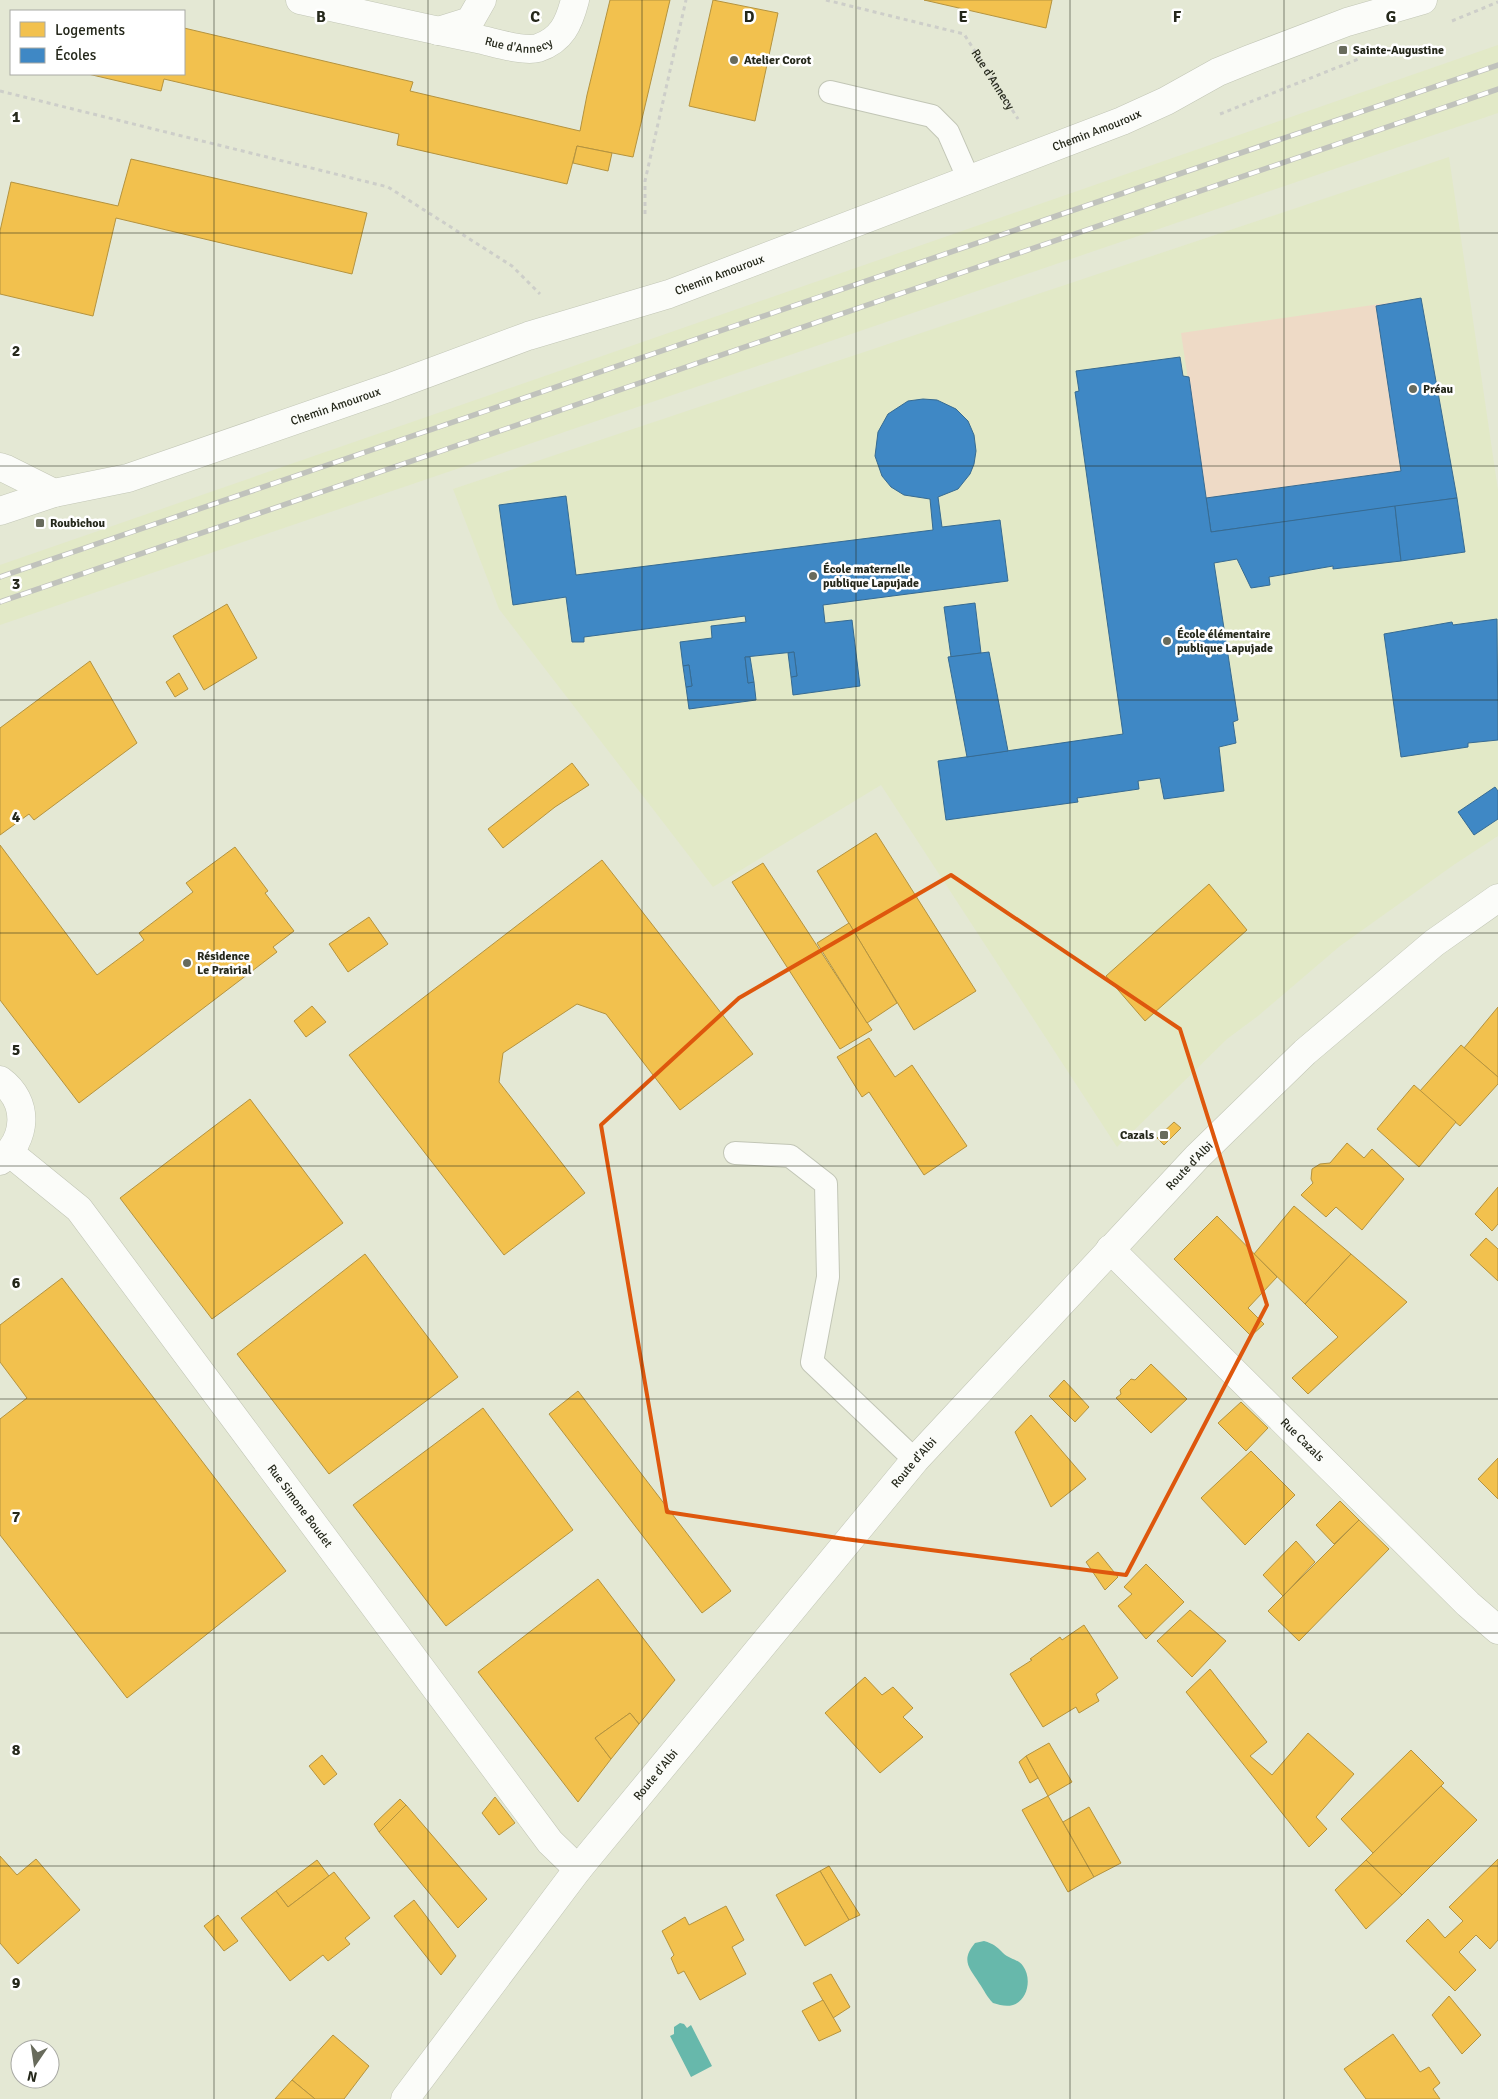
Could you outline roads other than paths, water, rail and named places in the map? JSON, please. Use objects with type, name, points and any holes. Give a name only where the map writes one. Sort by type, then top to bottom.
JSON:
[{"type":"street","name":"Rue d'Annecy","points":[[300,0],[513,47],[536,48],[557,39],[571,17],[575,0]]},
{"type":"street","name":"Rue d'Annecy","points":[[437,31],[470,21],[482,0]]},
{"type":"street","name":"Chemin Amouroux","points":[[0,511],[54,493],[128,478],[388,388],[528,336],[669,294],[1122,122],[1166,101],[1218,72],[1250,59],[1348,22],[1421,0]]},
{"type":"street","points":[[0,467],[54,493]]},
{"type":"street","name":"Route d'Albi","points":[[405,2099],[578,1869],[915,1460],[1197,1156],[1305,1052],[1434,943],[1498,898]]},
{"type":"street","name":"Rue Simone Boudet","points":[[0,1080],[13,1092],[20,1108],[22,1124],[18,1140],[5,1157],[79,1208],[550,1842],[578,1869]]},
{"type":"street","name":"Rue Cazals","points":[[1110,1248],[1468,1604],[1498,1630]]},
{"type":"lane","points":[[830,92],[932,116],[948,132],[969,180]]},
{"type":"lane","points":[[735,1153],[790,1156],[826,1184],[828,1277],[812,1362],[915,1460]]},
{"type":"water","points":[[984,1941],[995,1945],[1005,1955],[1019,1962],[1026,1971],[1028,1982],[1025,1994],[1013,2005],[1005,2006],[993,2003],[968,1964],[967,1960],[970,1949],[975,1943]]},
{"type":"water","points":[[680,2023],[684,2024],[687,2028],[691,2025],[712,2066],[691,2077],[670,2036],[674,2034],[674,2027]]},
{"type":"railway","points":[[0,577],[1498,65]]},
{"type":"railway","points":[[0,602],[1498,89]]},
{"type":"place","name":"Sainte-Augustine","points":[[1343,50]]},
{"type":"place","name":"Atelier Corot","points":[[734,60]]},
{"type":"place","name":"Préau","points":[[1413,389]]},
{"type":"place","name":"Roubichou","points":[[40,523]]},
{"type":"place","name":"École maternelle publique Lapujade","points":[[813,576]]},
{"type":"place","name":"École élémentaire publique Lapujade","points":[[1167,641]]},
{"type":"place","name":"Résidence Le Prairial","points":[[187,963]]},
{"type":"place","name":"Cazals","points":[[1164,1135]]}]
